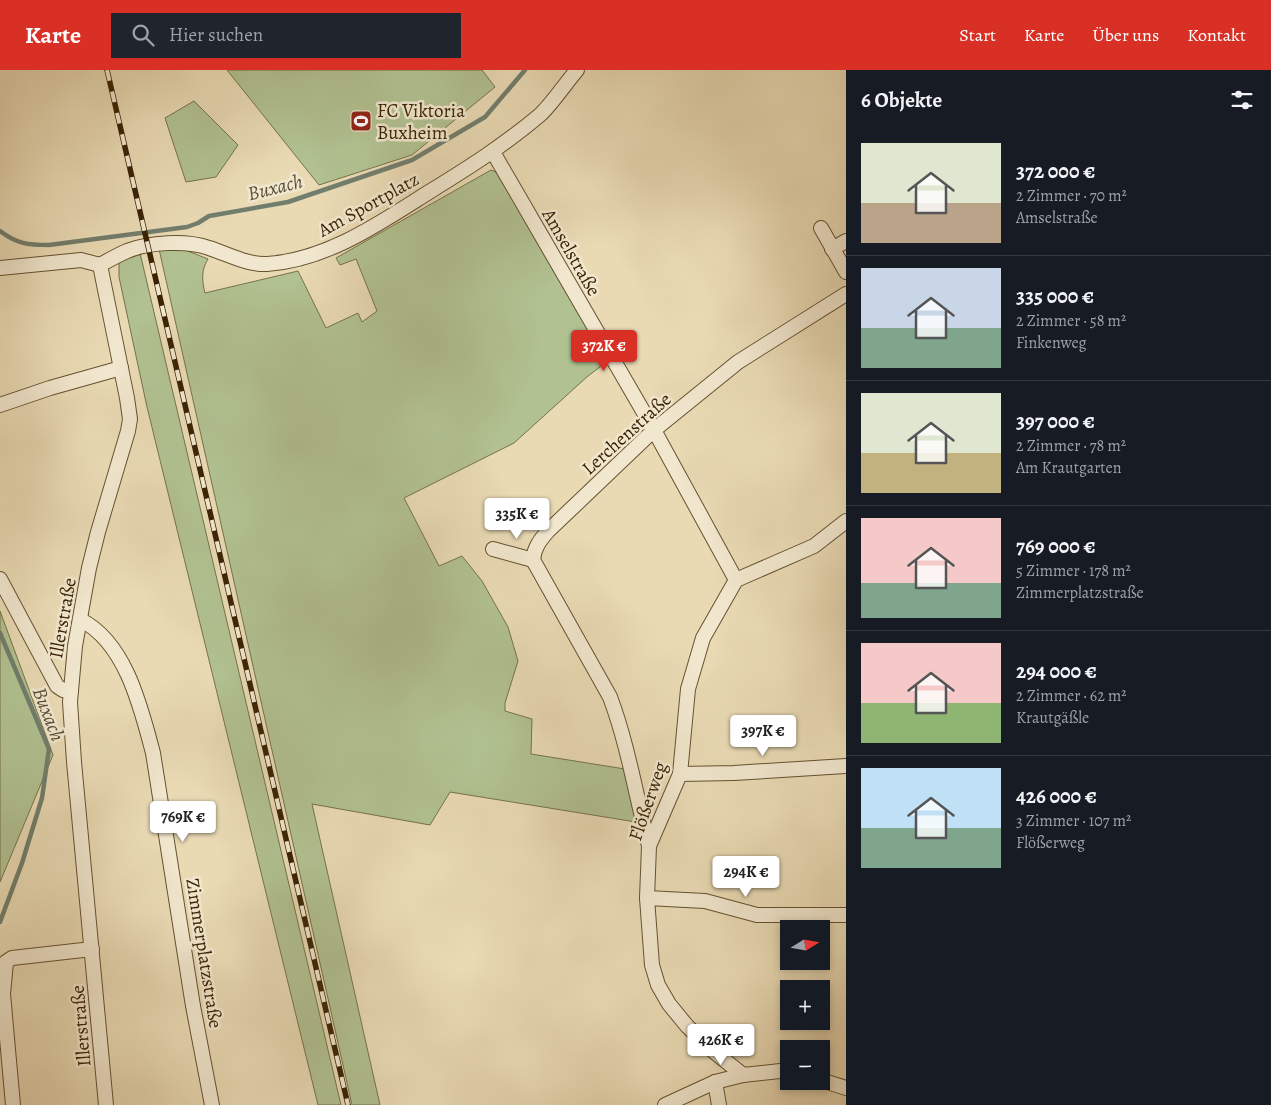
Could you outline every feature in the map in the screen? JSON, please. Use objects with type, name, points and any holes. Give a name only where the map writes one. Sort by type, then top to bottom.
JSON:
[{"type":"street","name":"Am Sportplatz","points":[[104,263],[128,250],[170,243],[200,245],[254,263],[280,262],[326,250],[344,242],[407,206],[493,152],[542,112],[577,70]]},
{"type":"street","name":"Amselstraße","points":[[493,152],[654,430],[736,580]]},
{"type":"street","points":[[821,228],[846,272]]},
{"type":"street","points":[[832,249],[846,241]]},
{"type":"street","points":[[0,268],[81,260],[104,263]]},
{"type":"street","name":"Illerstraße","points":[[104,263],[130,412],[129,425],[89,568],[75,646],[71,691],[71,732],[106,1105]]},
{"type":"street","name":"Lerchenstraße","points":[[533,560],[537,546],[548,531],[654,430],[738,362],[846,294]]},
{"type":"street","points":[[0,405],[50,388],[121,368]]},
{"type":"street","points":[[736,580],[814,546],[846,521]]},
{"type":"street","points":[[493,549],[533,560],[610,697],[632,769],[649,846]]},
{"type":"street","points":[[0,579],[57,686],[63,690],[71,691]]},
{"type":"street","name":"Flößerweg","points":[[736,580],[703,638],[688,689],[680,774],[649,846],[647,898],[652,965],[658,985],[669,1004],[687,1026],[712,1050],[743,1075]]},
{"type":"street","name":"Zimmerplatzstraße","points":[[80,620],[95,628],[114,651],[132,685],[143,715],[153,753],[165,820],[193,1006],[212,1105]]},
{"type":"street","points":[[680,774],[734,773],[846,766]]},
{"type":"street","points":[[647,898],[705,901],[757,916],[846,916]]},
{"type":"street","points":[[13,1105],[3,994],[6,962],[12,958],[92,949]]},
{"type":"street","points":[[665,1105],[715,1082],[743,1075],[780,1071]]},
{"type":"street","points":[[715,1082],[719,1105]]},
{"type":"street","points":[[830,1083],[846,1088]]},
{"type":"green space","name":"FC Viktoria Buxheim","points":[[227,70],[482,70],[495,87],[412,155],[319,185]]},
{"type":"green space","points":[[194,101],[238,145],[216,177],[186,182],[165,118]]},
{"type":"green space","points":[[491,170],[496,172],[503,181],[608,361],[588,376],[514,443],[404,498],[439,566],[462,556],[482,581],[508,627],[518,661],[505,703],[505,711],[532,719],[531,754],[625,769],[636,822],[450,792],[430,825],[312,804],[380,1105],[352,1105],[159,249],[180,248],[208,259],[204,267],[203,276],[205,293],[298,271],[326,328],[358,313],[362,322],[377,311],[356,259],[340,265],[336,258]]},
{"type":"green space","points":[[140,253],[341,1105],[318,1105],[147,407],[119,277],[119,260]]},
{"type":"green space","points":[[0,611],[53,755],[0,882]]},
{"type":"waterway","name":"Buxach","points":[[0,231],[12,239],[23,243],[49,245],[187,227],[209,216],[288,202],[412,160],[485,117],[525,70]]},
{"type":"waterway","name":"Buxach","points":[[0,633],[49,749],[42,798],[22,863],[0,922]]},
{"type":"railway","points":[[107,70],[348,1105]]},
{"type":"place","name":"FC Viktoria Buxheim","points":[[361,121]]}]
